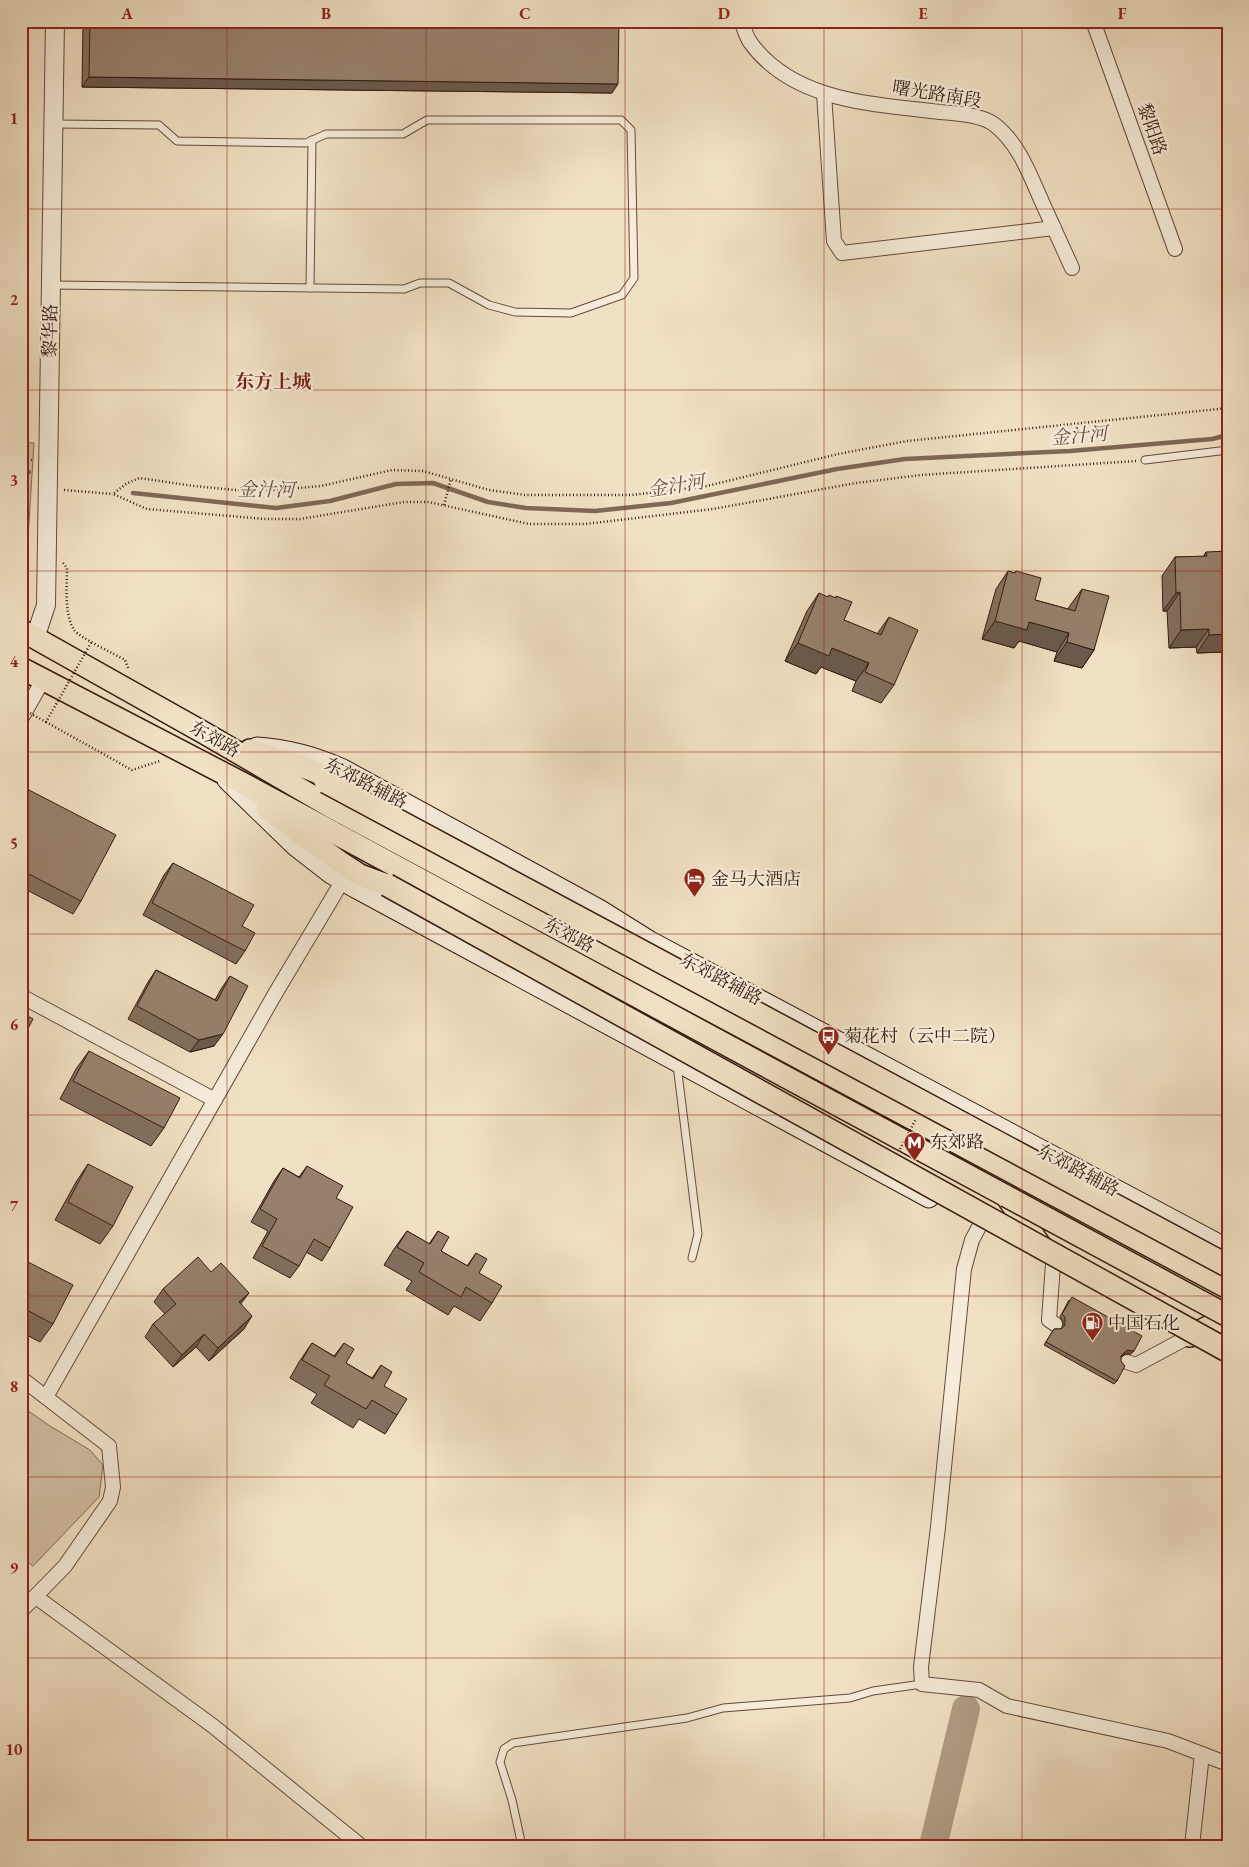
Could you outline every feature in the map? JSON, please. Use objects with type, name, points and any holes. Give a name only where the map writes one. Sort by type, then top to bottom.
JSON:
[{"type":"highway","points":[[326,782],[1228,1266]]},
{"type":"highway","points":[[387,885],[1228,1351]]},
{"type":"main road","name":"东郊路","points":[[28,634],[331,807],[1228,1288]]},
{"type":"main road","name":"东郊路","points":[[21,668],[189,756],[1228,1316]]},
{"type":"main road","points":[[206,734],[234,746],[321,774],[326,782]]},
{"type":"main road","name":"东郊路辅路","points":[[206,734],[231,743],[278,748],[307,754],[342,769],[599,909],[650,941],[1228,1249]]},
{"type":"main road","points":[[189,756],[228,781],[295,846],[312,860],[343,880],[919,1194],[1228,1357]]},
{"type":"main road","points":[[189,756],[233,783],[340,862],[360,875],[387,885]]},
{"type":"main road","points":[[1006,1196],[1053,1264]]},
{"type":"main road","points":[[1190,1336],[1228,1316]]},
{"type":"street","name":"黎华路","points":[[28,634],[46,605],[55,21]]},
{"type":"street","name":"曙光路南段","points":[[741,21],[749,40],[764,59],[784,76],[824,94],[888,106],[968,115],[994,123],[1009,138],[1025,164],[1072,268]]},
{"type":"street","name":"黎阳路","points":[[1093,21],[1175,249]]},
{"type":"street","points":[[824,94],[834,241],[842,253],[1054,228]]},
{"type":"street","points":[[21,719],[42,680]]},
{"type":"street","points":[[46,1397],[343,880]]},
{"type":"street","points":[[21,996],[215,1100]]},
{"type":"street","points":[[980,1225],[972,1240],[964,1269],[938,1527],[921,1667],[922,1684],[979,1690],[1007,1706],[1168,1741],[1228,1764]]},
{"type":"street","points":[[1053,1264],[1049,1320],[1056,1324]]},
{"type":"street","points":[[1127,1362],[1136,1365],[1190,1336]]},
{"type":"street","points":[[21,1378],[109,1446],[113,1487],[110,1501],[65,1566],[21,1611]]},
{"type":"street","points":[[36,1597],[213,1726],[361,1846]]},
{"type":"street","points":[[1192,1846],[1202,1754]]},
{"type":"lane","points":[[51,285],[404,288],[420,284],[449,284],[489,305],[515,312],[571,313],[622,295],[634,278],[632,130],[621,120],[427,120],[403,134],[326,134],[306,143],[177,140],[159,125],[53,124]]},
{"type":"lane","points":[[310,288],[312,140]]},
{"type":"lane","points":[[1146,460],[1228,450]]},
{"type":"lane","points":[[677,1062],[698,1234],[692,1258]]},
{"type":"lane","points":[[522,1846],[512,1800],[500,1762],[504,1749],[513,1743],[687,1718],[723,1708],[850,1698],[874,1691],[922,1684]]},
{"type":"path","points":[[113,494],[138,478],[235,490],[276,490],[320,486],[392,470],[423,471],[489,490],[525,495],[632,495],[707,486],[838,454],[908,441],[1228,408]]},
{"type":"path","points":[[82,491],[113,494],[147,509],[265,519],[300,519],[404,502],[428,502],[529,524],[585,524],[713,509],[856,483],[921,475],[1146,460]]},
{"type":"path","points":[[444,505],[451,479]]},
{"type":"path","points":[[67,568],[68,606],[70,621],[75,632],[125,660]]},
{"type":"path","points":[[46,722],[92,642]]},
{"type":"path","points":[[21,708],[132,770],[189,756]]},
{"type":"path","points":[[898,1152],[916,1118]]},
{"type":"shaded area","points":[[21,442],[34,443],[25,585],[21,583]]},
{"type":"shaded area","points":[[21,1406],[90,1450],[103,1465],[99,1497],[33,1566],[21,1557]]},
{"type":"building","points":[[90,21],[619,21],[618,84],[89,77]]},
{"type":"building","points":[[1228,551],[1228,634],[1209,635],[1209,629],[1181,630],[1180,592],[1176,593],[1175,557],[1207,556],[1206,552]]},
{"type":"building","points":[[1008,571],[1015,573],[1016,571],[1041,578],[1035,600],[1075,611],[1082,589],[1109,596],[1094,650],[1067,642],[1069,633],[1029,622],[1027,630],[995,621]]},
{"type":"building","points":[[819,593],[828,597],[829,595],[836,598],[836,596],[852,602],[844,620],[881,635],[889,617],[918,630],[894,685],[865,672],[869,663],[832,648],[829,656],[798,643]]},
{"type":"building","points":[[29,790],[116,835],[81,901],[21,870],[21,805]]},
{"type":"building","points":[[173,863],[254,905],[242,926],[255,933],[245,951],[152,903]]},
{"type":"building","points":[[156,970],[217,1001],[230,976],[248,986],[223,1034],[199,1040],[137,1006]]},
{"type":"building","points":[[21,1012],[33,1019],[21,1042]]},
{"type":"building","points":[[89,1051],[180,1098],[164,1128],[73,1081]]},
{"type":"building","points":[[88,1164],[133,1187],[113,1226],[68,1202]]},
{"type":"building","points":[[307,1166],[343,1186],[336,1198],[353,1207],[330,1248],[314,1239],[299,1266],[262,1246],[277,1219],[260,1209],[283,1168],[300,1178]]},
{"type":"building","points":[[407,1231],[430,1244],[438,1231],[449,1237],[441,1251],[468,1266],[476,1253],[487,1259],[479,1273],[502,1286],[492,1303],[466,1287],[461,1297],[419,1272],[424,1263],[397,1247]]},
{"type":"building","points":[[198,1257],[211,1272],[221,1263],[249,1293],[239,1302],[252,1316],[218,1348],[204,1334],[182,1355],[153,1324],[176,1304],[163,1289]]},
{"type":"building","points":[[28,1262],[73,1285],[53,1324],[21,1307],[21,1274]]},
{"type":"building","name":"中国石化","points":[[1072,1297],[1142,1336],[1134,1351],[1127,1350],[1121,1356],[1121,1361],[1125,1366],[1117,1381],[1046,1342],[1054,1329],[1061,1329],[1065,1325],[1065,1317],[1062,1314]]},
{"type":"building","points":[[312,1343],[335,1357],[344,1343],[354,1349],[346,1363],[373,1379],[381,1365],[392,1372],[384,1386],[407,1399],[397,1415],[372,1400],[366,1409],[324,1385],[330,1376],[302,1360]]},
{"type":"waterway","name":"金汁河","points":[[133,493],[276,508],[330,501],[396,484],[433,483],[488,502],[526,508],[595,511],[671,503],[837,469],[905,459],[1070,451],[1212,439],[1228,435]]},
{"type":"waterway","name":"金汁河","points":[[21,471],[29,472]]},
{"type":"waterway","points":[[933,1846],[966,1709]]},
{"type":"place","name":"金马大酒店","points":[[695,898]]},
{"type":"place","name":"菊花村（云中二院）","points":[[828,1055]]},
{"type":"place","name":"东郊路","points":[[914,1161]]},
{"type":"place","name":"中国石化","points":[[1092,1342]]},
{"type":"district","name":"东方上城","points":[[273,381]]}]
